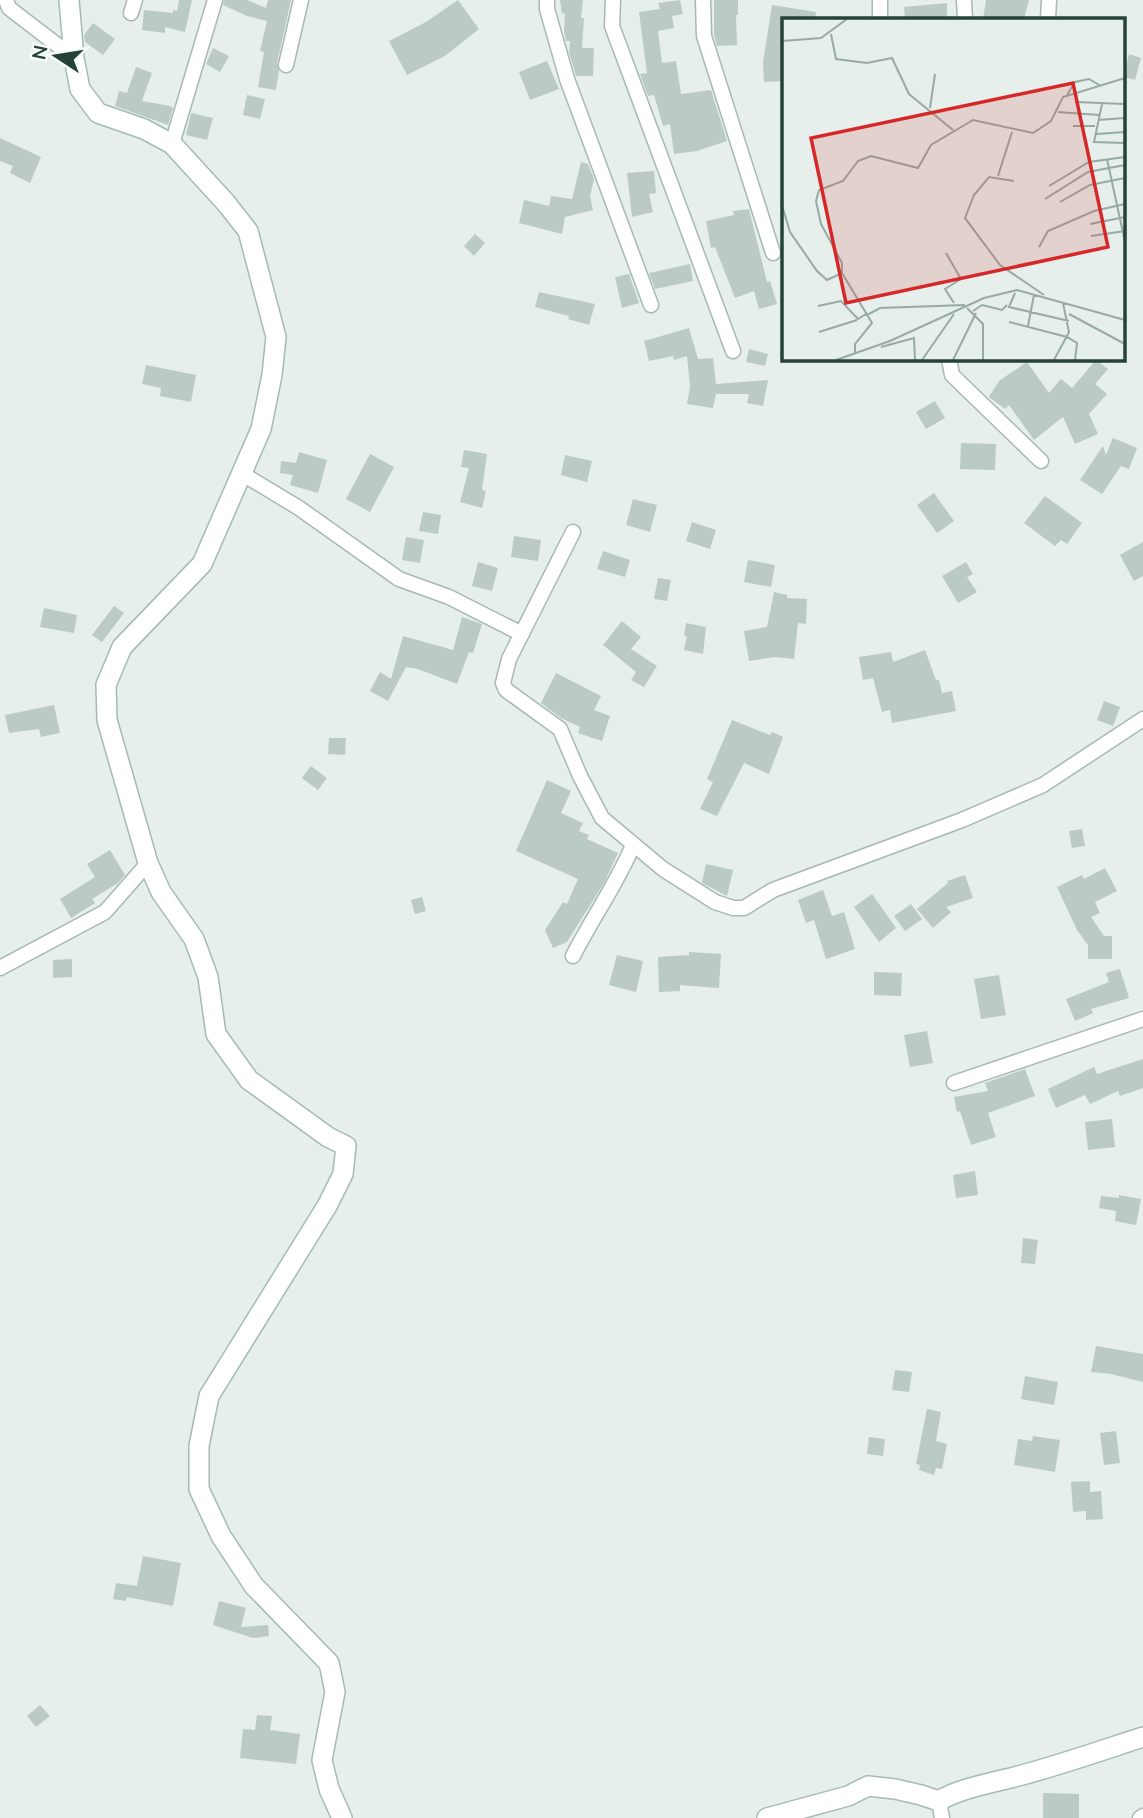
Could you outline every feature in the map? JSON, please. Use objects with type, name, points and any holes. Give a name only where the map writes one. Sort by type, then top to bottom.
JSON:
[{"type":"main road","points":[[69,0],[74,58],[80,89],[98,113],[145,129],[172,144],[219,194],[248,231],[276,337],[272,375],[261,429],[202,564],[122,647],[106,685],[107,720],[148,863],[161,892],[194,939],[208,977],[216,1034],[249,1080],[328,1137],[346,1146],[343,1174],[327,1206],[209,1396],[199,1446],[200,1489],[221,1536],[254,1586],[329,1663],[335,1692],[322,1760],[329,1789],[342,1818]]},
{"type":"main road","points":[[767,1818],[848,1796],[868,1786],[908,1792],[941,1810],[952,1793],[1063,1764],[1143,1737]]},
{"type":"street","points":[[6,0],[9,8],[74,58]]},
{"type":"street","points":[[172,144],[215,0]]},
{"type":"street","points":[[286,65],[301,0]]},
{"type":"street","points":[[547,0],[547,9],[567,79],[651,305]]},
{"type":"street","points":[[613,0],[612,26],[733,351]]},
{"type":"street","points":[[703,0],[704,36],[773,253]]},
{"type":"street","points":[[880,0],[880,18]]},
{"type":"street","points":[[964,0],[965,18]]},
{"type":"street","points":[[1048,18],[1049,0]]},
{"type":"street","points":[[948,360],[952,375],[1041,461]]},
{"type":"street","points":[[242,473],[299,508],[399,579],[449,597],[522,634]]},
{"type":"street","points":[[573,532],[522,634],[505,672],[503,683],[506,690],[560,729],[580,776],[603,818],[663,869],[715,902],[733,908],[744,908],[773,890],[962,820],[1044,785],[1143,719]]},
{"type":"street","points":[[573,956],[586,929],[620,874],[633,845]]},
{"type":"street","points":[[0,968],[104,912],[148,863]]},
{"type":"street","points":[[954,1083],[1143,1018]]},
{"type":"building","points":[[179,0],[192,0],[185,32],[165,27],[165,33],[142,30],[144,10],[173,13],[173,10],[177,11]]},
{"type":"building","points":[[224,0],[247,0],[266,8],[268,0],[291,0],[277,63],[279,71],[276,90],[258,87],[264,52],[260,51],[267,21],[247,16],[223,5]]},
{"type":"building","points":[[458,0],[479,29],[445,56],[407,75],[389,41],[426,22]]},
{"type":"building","points":[[560,0],[583,0],[582,48],[594,48],[593,76],[576,76],[569,52],[570,41],[566,41],[564,32],[565,13],[562,14]]},
{"type":"building","points":[[680,0],[683,14],[672,16],[674,28],[658,31],[662,63],[676,61],[681,94],[711,90],[727,141],[697,151],[674,154],[670,124],[663,126],[654,95],[648,96],[640,74],[647,73],[639,12],[660,9],[658,3]]},
{"type":"building","points":[[714,0],[738,0],[737,45],[717,46],[714,34]]},
{"type":"building","points":[[986,0],[1029,0],[1024,18],[983,18]]},
{"type":"building","points":[[947,3],[947,18],[905,18],[904,7]]},
{"type":"building","points":[[772,5],[816,12],[815,18],[782,18],[782,81],[764,82],[763,62]]},
{"type":"building","points":[[93,23],[115,39],[103,55],[85,42],[84,35]]},
{"type":"building","points":[[213,48],[229,56],[220,72],[206,64]]},
{"type":"building","points":[[1129,54],[1141,58],[1135,80],[1126,78]]},
{"type":"building","points":[[547,61],[559,89],[530,100],[519,72]]},
{"type":"building","points":[[136,67],[152,73],[142,101],[173,108],[168,125],[115,106],[119,91],[127,93]]},
{"type":"building","points":[[247,95],[265,99],[260,119],[243,115]]},
{"type":"building","points":[[191,113],[213,118],[207,140],[186,135]]},
{"type":"building","points":[[0,138],[41,157],[30,183],[10,173],[13,166],[0,161]]},
{"type":"building","points":[[581,162],[588,164],[594,179],[590,196],[593,210],[565,217],[562,234],[519,223],[524,200],[549,206],[551,196],[572,199]]},
{"type":"building","points":[[654,171],[656,193],[649,194],[653,212],[632,217],[627,173]]},
{"type":"building","points":[[749,209],[767,282],[770,281],[777,304],[759,309],[754,291],[735,298],[715,247],[711,248],[706,221],[734,215],[733,211]]},
{"type":"building","points":[[475,234],[485,243],[474,256],[464,246]]},
{"type":"building","points":[[690,264],[693,281],[655,289],[649,273]]},
{"type":"building","points":[[629,274],[639,303],[622,308],[615,277]]},
{"type":"building","points":[[539,292],[595,304],[589,325],[568,319],[569,316],[535,307]]},
{"type":"building","points":[[689,328],[698,359],[713,358],[716,384],[768,380],[763,406],[747,403],[749,394],[716,394],[713,408],[687,404],[690,387],[687,356],[674,360],[673,356],[649,361],[644,341]]},
{"type":"building","points":[[749,349],[768,354],[765,366],[746,362]]},
{"type":"building","points":[[1096,360],[1108,369],[1095,384],[1107,394],[1089,414],[1098,434],[1075,444],[1063,417],[1034,440],[1009,405],[1005,409],[989,397],[999,381],[1027,362],[1049,393],[1061,379],[1072,388]]},
{"type":"building","points":[[146,365],[196,375],[191,402],[160,396],[161,388],[142,384]]},
{"type":"building","points":[[935,401],[945,418],[926,429],[916,412]]},
{"type":"building","points":[[1113,438],[1137,448],[1129,469],[1121,466],[1102,494],[1080,480],[1103,446],[1106,455]]},
{"type":"building","points":[[961,443],[996,444],[995,470],[960,469]]},
{"type":"building","points":[[464,450],[487,454],[482,490],[486,491],[482,508],[460,502],[469,468],[461,467]]},
{"type":"building","points":[[299,452],[327,460],[318,493],[290,485],[293,475],[280,473],[281,461],[296,463]]},
{"type":"building","points":[[370,454],[394,467],[370,512],[346,499]]},
{"type":"building","points":[[565,455],[592,461],[587,482],[561,475]]},
{"type":"building","points":[[934,493],[954,521],[937,533],[917,505]]},
{"type":"building","points":[[1045,496],[1082,523],[1067,544],[1061,540],[1055,546],[1024,523]]},
{"type":"building","points":[[633,499],[657,505],[650,532],[626,525]]},
{"type":"building","points":[[423,512],[441,515],[438,534],[419,531]]},
{"type":"building","points":[[692,522],[716,530],[710,549],[686,541]]},
{"type":"building","points":[[514,536],[541,540],[538,561],[511,557]]},
{"type":"building","points":[[406,537],[424,540],[420,563],[402,560]]},
{"type":"building","points":[[1143,542],[1143,576],[1134,581],[1120,555]]},
{"type":"building","points":[[603,551],[630,560],[625,577],[597,569]]},
{"type":"building","points":[[748,560],[775,565],[771,587],[744,582]]},
{"type":"building","points":[[478,562],[498,568],[492,591],[472,586]]},
{"type":"building","points":[[966,562],[973,574],[967,577],[977,592],[958,603],[942,576]]},
{"type":"building","points":[[658,578],[671,580],[667,601],[654,599]]},
{"type":"building","points":[[774,592],[787,595],[787,598],[807,599],[806,624],[798,623],[794,659],[775,657],[749,661],[744,631],[767,627]]},
{"type":"building","points":[[114,606],[124,613],[102,642],[92,635]]},
{"type":"building","points":[[44,608],[77,615],[74,633],[40,627]]},
{"type":"building","points":[[462,617],[482,624],[473,653],[469,652],[457,684],[406,667],[388,701],[370,691],[380,672],[391,679],[403,636],[453,650]]},
{"type":"building","points":[[622,621],[641,637],[631,649],[657,666],[644,687],[631,680],[636,672],[603,645]]},
{"type":"building","points":[[686,623],[706,627],[703,654],[684,650]]},
{"type":"building","points":[[925,650],[942,693],[952,691],[956,711],[892,723],[890,710],[882,712],[873,678],[863,680],[859,657],[891,652],[893,662]]},
{"type":"building","points":[[556,673],[601,696],[594,710],[610,716],[602,741],[578,733],[580,727],[561,718],[541,703]]},
{"type":"building","points":[[1104,701],[1120,707],[1113,726],[1097,720]]},
{"type":"building","points":[[54,705],[60,733],[41,737],[39,729],[9,733],[5,715]]},
{"type":"building","points":[[732,720],[770,735],[772,732],[783,737],[769,774],[744,763],[717,816],[700,809],[713,782],[707,779]]},
{"type":"building","points":[[329,738],[346,738],[345,755],[328,754]]},
{"type":"building","points":[[311,766],[327,778],[318,790],[302,778]]},
{"type":"building","points":[[547,780],[571,791],[561,813],[583,823],[579,831],[589,835],[587,839],[618,853],[604,883],[567,942],[553,948],[545,930],[563,902],[567,904],[578,879],[516,851]]},
{"type":"building","points":[[1082,829],[1085,846],[1072,848],[1069,831]]},
{"type":"building","points":[[110,850],[125,875],[118,883],[92,899],[95,903],[71,918],[60,899],[95,877],[87,864]]},
{"type":"building","points":[[706,864],[733,870],[727,896],[702,883]]},
{"type":"building","points":[[1105,868],[1117,891],[1095,902],[1100,913],[1091,917],[1104,936],[1112,936],[1112,959],[1088,959],[1088,945],[1077,930],[1057,887],[1082,875],[1084,879]]},
{"type":"building","points":[[965,875],[973,898],[946,907],[951,912],[933,928],[917,909],[948,883],[947,881]]},
{"type":"building","points":[[823,890],[832,916],[844,912],[855,949],[826,959],[814,920],[806,923],[798,900]]},
{"type":"building","points":[[872,894],[896,928],[879,942],[854,907]]},
{"type":"building","points":[[422,897],[426,911],[415,914],[411,900]]},
{"type":"building","points":[[911,904],[922,919],[905,931],[894,916]]},
{"type":"building","points":[[689,952],[721,954],[719,988],[680,985],[680,991],[659,992],[658,957],[689,955]]},
{"type":"building","points":[[617,955],[643,961],[636,992],[609,985]]},
{"type":"building","points":[[72,959],[72,977],[53,978],[53,960]]},
{"type":"building","points":[[1120,969],[1129,998],[1091,1009],[1093,1013],[1075,1021],[1066,999],[1109,982],[1106,973]]},
{"type":"building","points":[[874,972],[902,973],[901,996],[874,995]]},
{"type":"building","points":[[999,975],[1006,1015],[981,1019],[974,979]]},
{"type":"building","points":[[927,1031],[933,1063],[910,1067],[904,1035]]},
{"type":"building","points":[[1143,1059],[1143,1088],[1120,1096],[1118,1091],[1090,1104],[1085,1095],[1056,1108],[1048,1089],[1094,1067],[1097,1074]]},
{"type":"building","points":[[1025,1069],[1035,1096],[988,1113],[996,1137],[971,1145],[960,1111],[957,1112],[954,1097],[988,1091],[985,1083]]},
{"type":"building","points":[[1112,1119],[1115,1147],[1088,1150],[1085,1122]]},
{"type":"building","points":[[975,1171],[978,1195],[956,1198],[953,1175]]},
{"type":"building","points":[[1119,1195],[1141,1199],[1136,1225],[1115,1221],[1116,1211],[1099,1208],[1101,1196],[1119,1198]]},
{"type":"building","points":[[1023,1238],[1038,1240],[1035,1264],[1021,1263]]},
{"type":"building","points":[[1096,1346],[1143,1354],[1143,1382],[1091,1372]]},
{"type":"building","points":[[895,1370],[912,1372],[909,1392],[892,1390]]},
{"type":"building","points":[[1025,1376],[1058,1382],[1054,1405],[1021,1399]]},
{"type":"building","points":[[927,1409],[941,1412],[936,1441],[947,1444],[942,1469],[936,1468],[934,1475],[919,1470],[920,1465],[916,1464]]},
{"type":"building","points":[[1116,1431],[1120,1463],[1104,1465],[1100,1433]]},
{"type":"building","points":[[1033,1436],[1060,1440],[1055,1472],[1014,1465],[1018,1439],[1032,1441]]},
{"type":"building","points":[[869,1437],[885,1439],[883,1456],[867,1454]]},
{"type":"building","points":[[1090,1481],[1090,1492],[1101,1491],[1103,1519],[1086,1520],[1086,1511],[1073,1512],[1071,1482]]},
{"type":"building","points":[[143,1556],[181,1563],[173,1606],[127,1597],[126,1601],[113,1599],[116,1583],[137,1586]]},
{"type":"building","points":[[219,1601],[246,1608],[241,1627],[268,1625],[269,1636],[253,1638],[213,1625]]},
{"type":"building","points":[[40,1705],[50,1716],[36,1727],[27,1716]]},
{"type":"building","points":[[257,1715],[272,1716],[270,1730],[300,1734],[296,1764],[240,1758],[243,1729],[255,1730]]},
{"type":"building","points":[[1043,1793],[1079,1794],[1079,1818],[1043,1818]]}]
